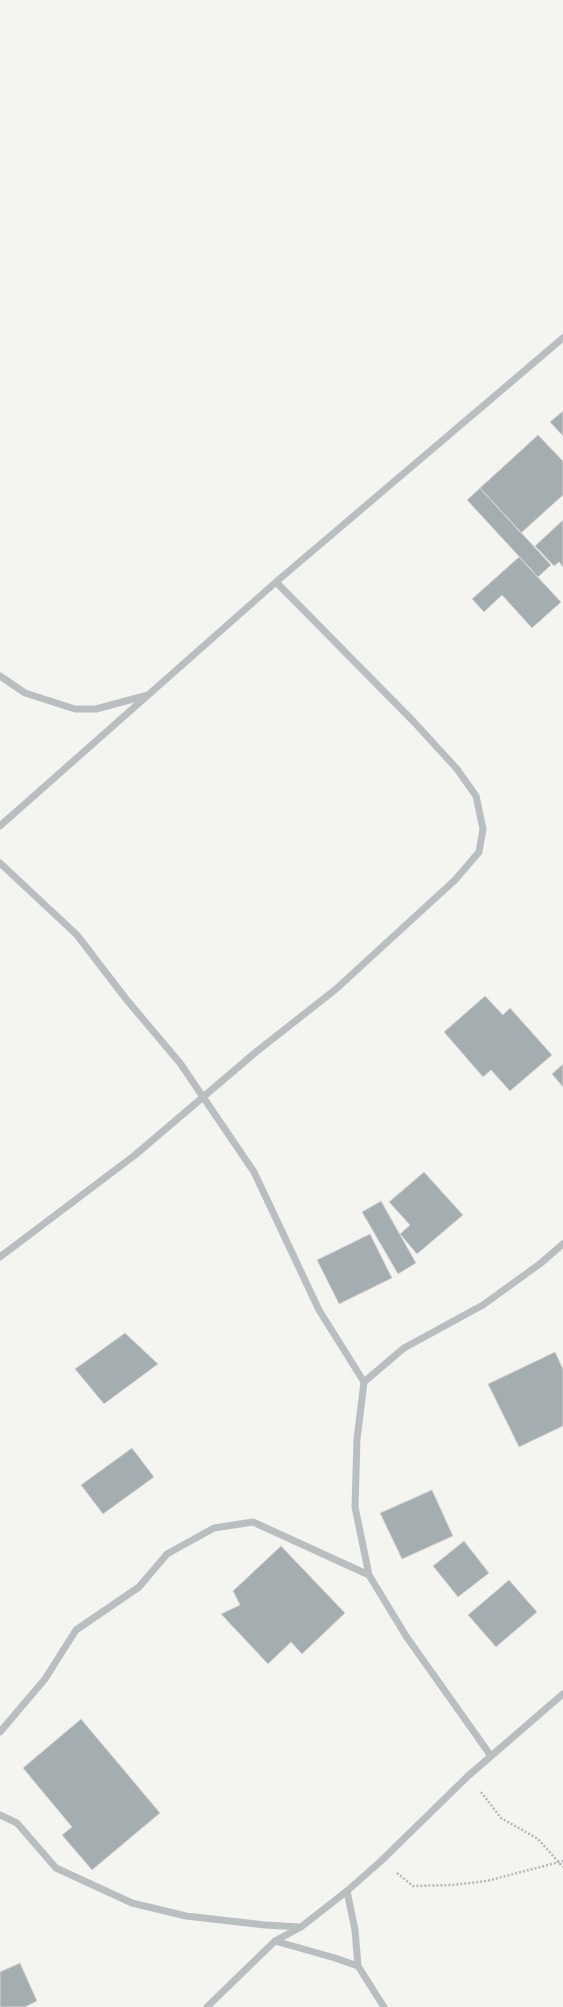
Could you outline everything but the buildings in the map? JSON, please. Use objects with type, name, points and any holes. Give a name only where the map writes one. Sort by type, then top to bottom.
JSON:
[{"type":"street","points":[[0,826],[150,695],[276,582],[563,338]]},
{"type":"street","points":[[0,1257],[135,1155],[256,1052],[336,989],[450,885],[479,852],[484,829],[476,796],[457,769],[414,722],[276,582]]},
{"type":"street","points":[[0,676],[25,693],[75,709],[96,709],[150,695]]},
{"type":"street","points":[[0,863],[77,935],[126,999],[180,1063],[254,1172],[318,1310],[364,1382],[357,1439],[355,1507],[369,1575],[406,1636],[491,1756]]},
{"type":"street","points":[[364,1382],[404,1348],[483,1305],[541,1263],[563,1244]]},
{"type":"street","points":[[0,1732],[45,1679],[76,1630],[139,1587],[167,1554],[214,1528],[253,1522],[369,1575]]},
{"type":"street","points":[[207,2007],[275,1941],[301,1927],[347,1891],[381,1861],[468,1776],[563,1694]]},
{"type":"street","points":[[0,1815],[16,1823],[56,1868],[132,1903],[186,1916],[301,1927]]},
{"type":"street","points":[[347,1891],[354,1930],[358,1966],[384,2007]]},
{"type":"street","points":[[275,1941],[358,1966]]},
{"type":"path","points":[[468,1776],[501,1818],[538,1839],[563,1867]]},
{"type":"path","points":[[381,1861],[413,1886],[452,1885],[486,1881],[563,1861]]}]
